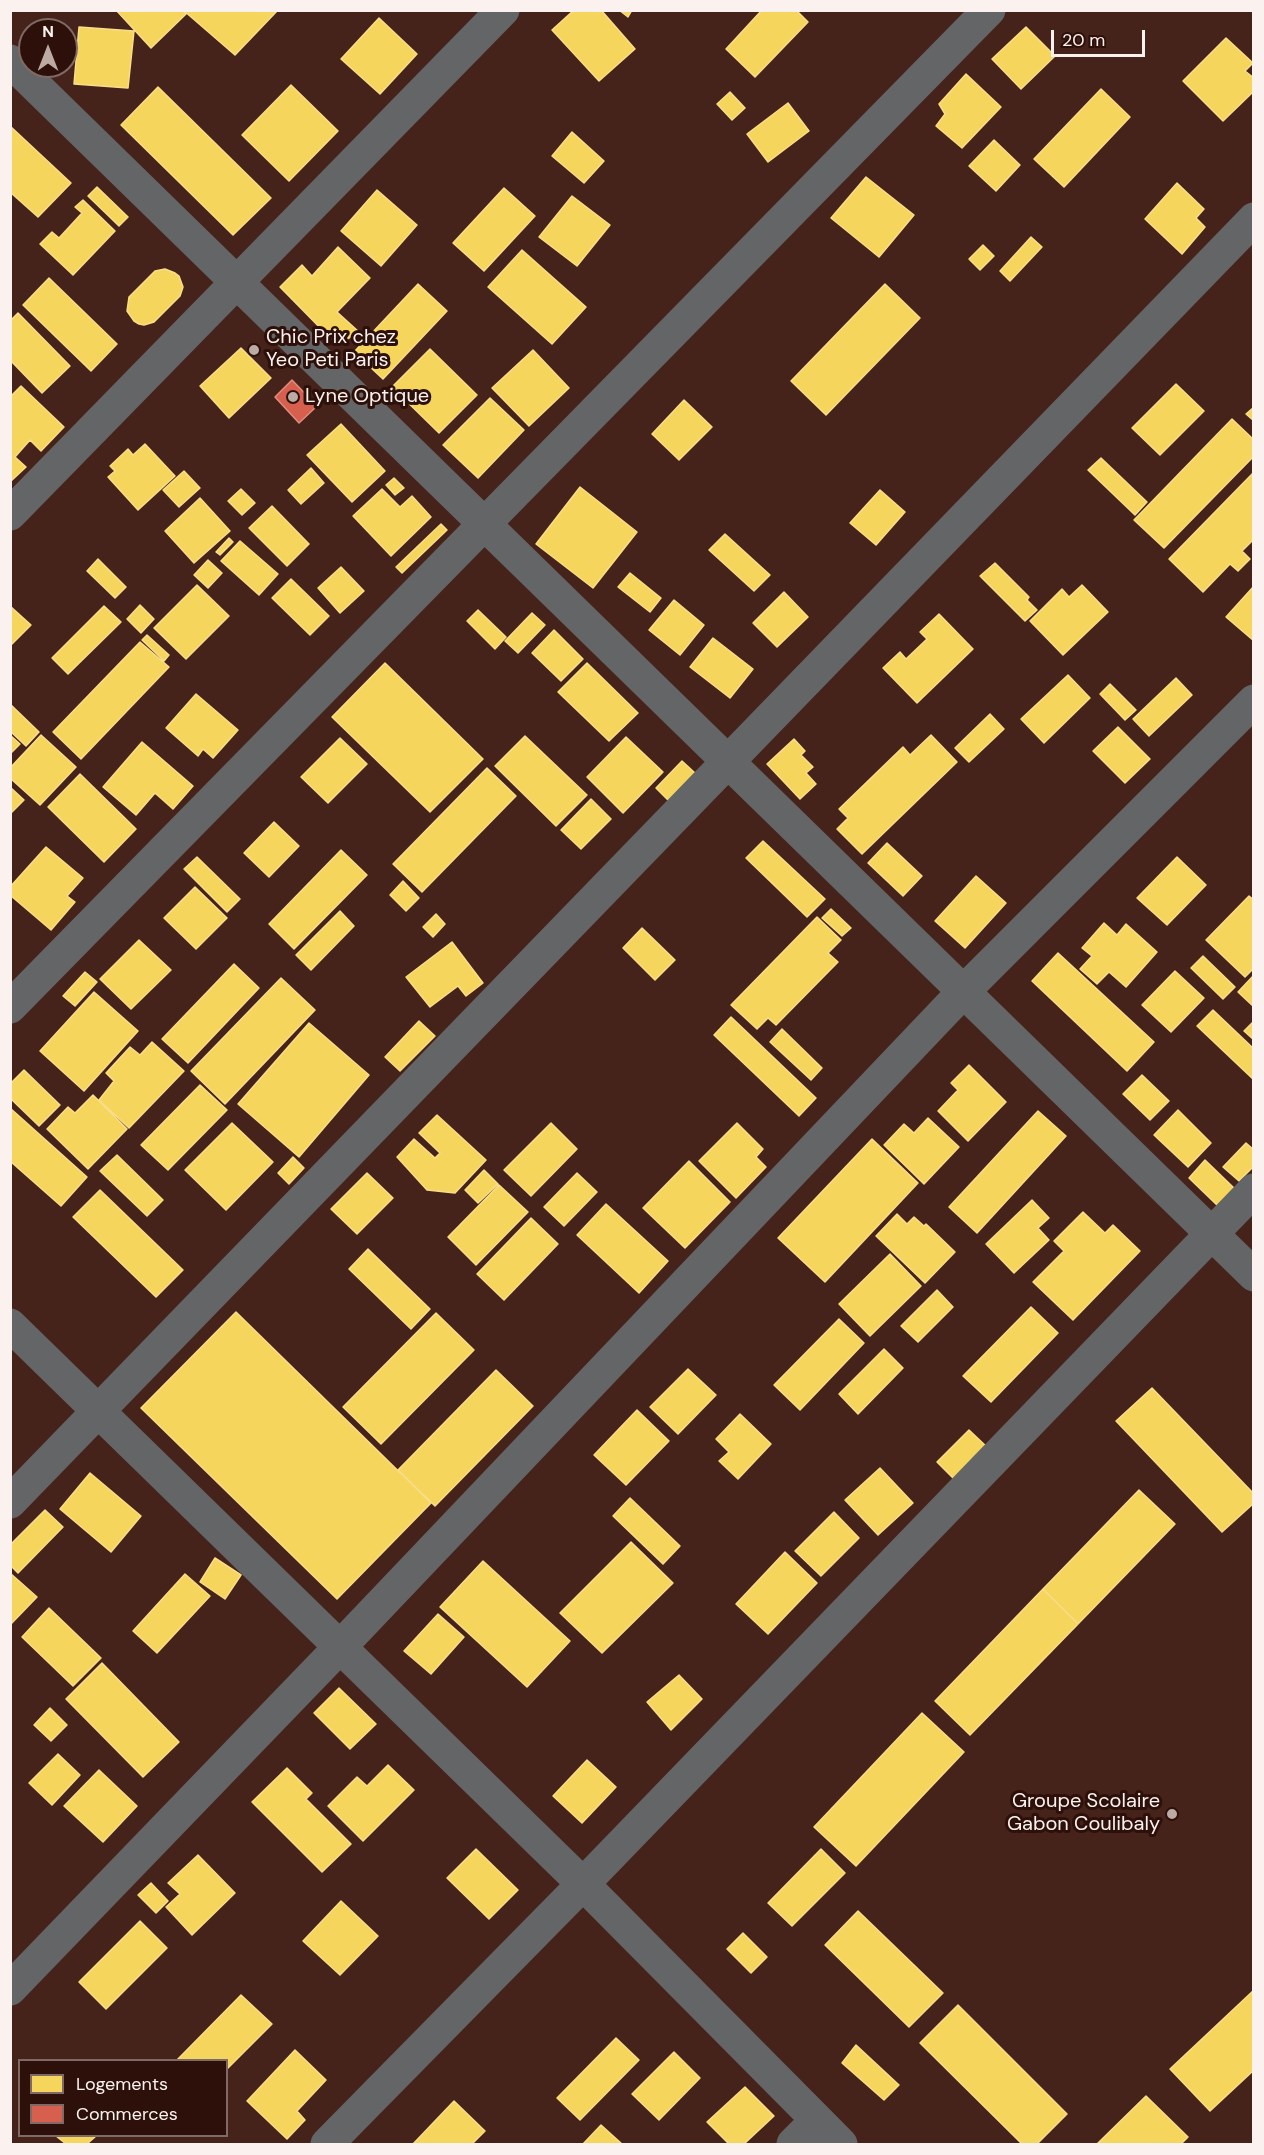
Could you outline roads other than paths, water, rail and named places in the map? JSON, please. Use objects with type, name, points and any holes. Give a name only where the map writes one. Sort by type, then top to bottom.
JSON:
[{"type":"street","points":[[10,514],[503,10]]},
{"type":"street","points":[[10,1007],[989,10]]},
{"type":"street","points":[[10,61],[1254,1275]]},
{"type":"street","points":[[10,1502],[1254,219]]},
{"type":"street","points":[[10,1989],[340,1647],[964,991],[1254,701]]},
{"type":"street","points":[[327,2145],[583,1884],[1254,1190]]},
{"type":"street","points":[[10,1325],[583,1884],[841,2145]]},
{"type":"street","points":[[794,2145],[816,2121]]},
{"type":"place","name":"Chic Prix chez Yeo Peti Paris","points":[[254,350]]},
{"type":"place","name":"Lyne Optique","points":[[293,397]]},
{"type":"place","name":"Groupe Scolaire Gabon Coulibaly","points":[[1172,1814]]}]
